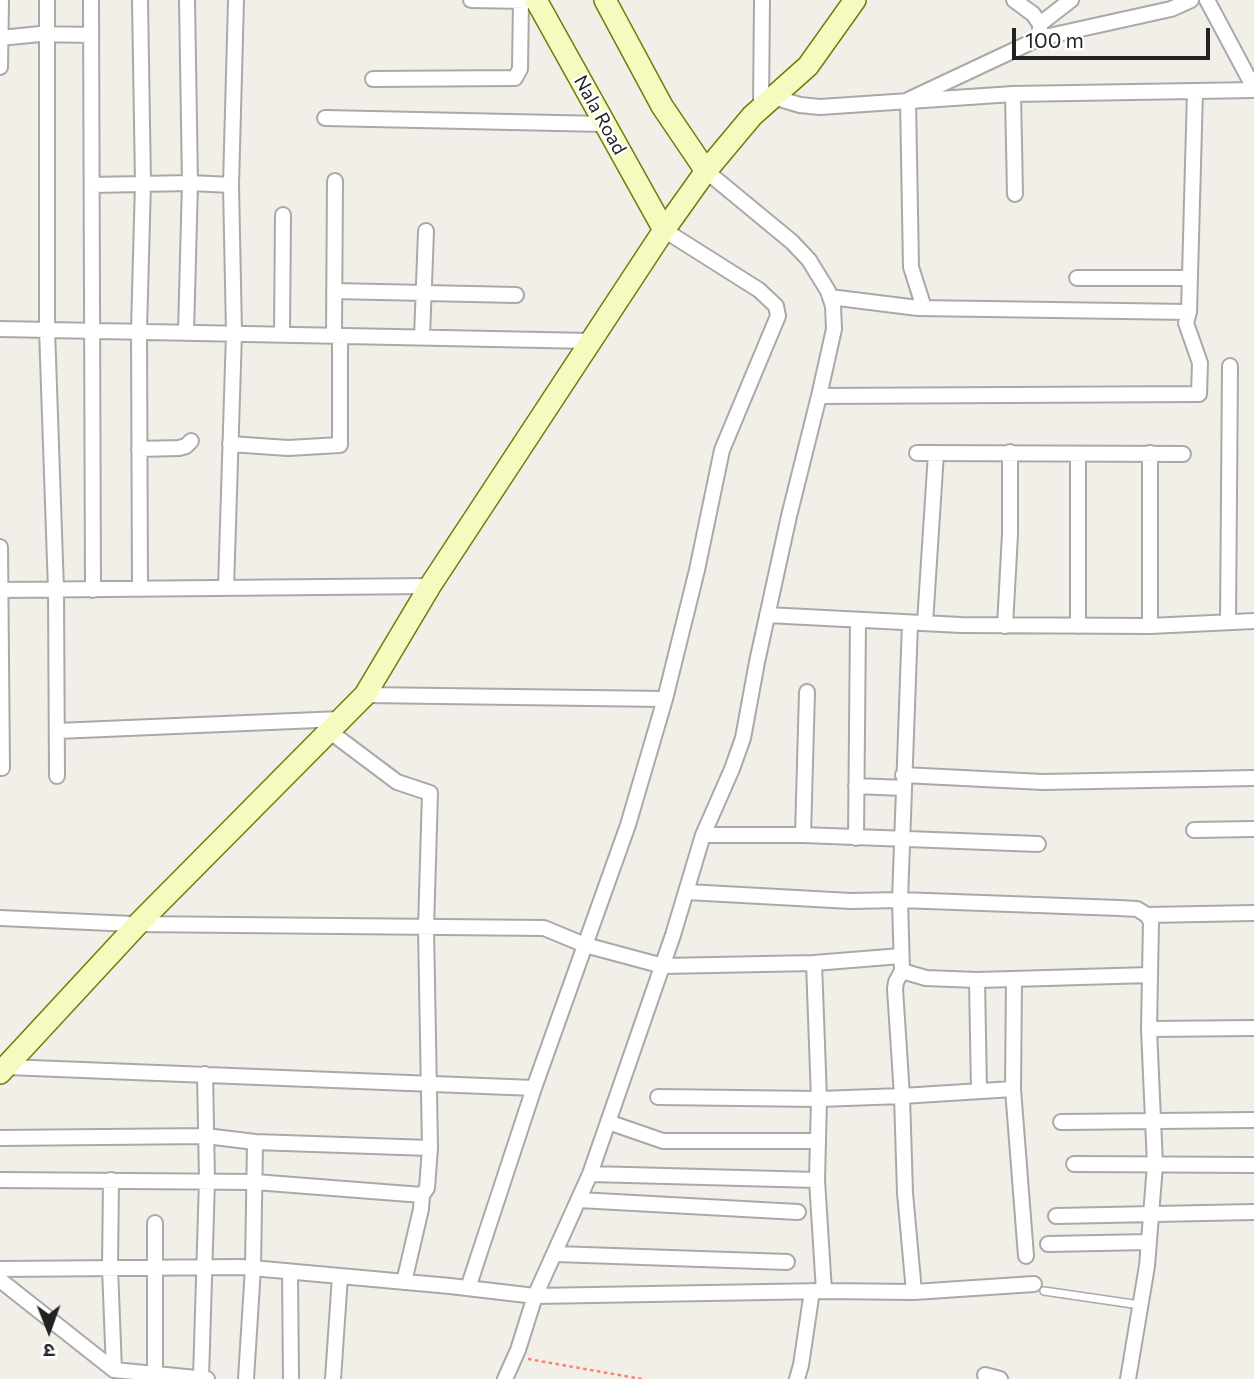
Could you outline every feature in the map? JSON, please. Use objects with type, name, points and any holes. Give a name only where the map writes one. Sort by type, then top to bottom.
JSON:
[{"type":"street","points":[[0,66],[1,0]]},
{"type":"street","points":[[47,0],[47,329],[56,590],[57,776]]},
{"type":"street","points":[[91,0],[93,590]]},
{"type":"street","points":[[140,589],[139,331],[143,183],[141,0]]},
{"type":"street","points":[[186,332],[190,183],[187,0]]},
{"type":"street","points":[[226,588],[234,333],[231,185],[236,0]]},
{"type":"street","points":[[373,79],[515,78],[520,69],[531,1],[471,0]]},
{"type":"street","points":[[505,1379],[535,1296],[590,1174],[663,966],[703,835],[743,738],[789,516],[834,329],[833,306],[820,276],[792,242],[703,175],[605,0]]},
{"type":"street","points":[[762,0],[767,102]]},
{"type":"street","points":[[4,1070],[138,924],[365,695],[430,586],[667,225],[703,175],[767,102],[808,66],[855,0]]},
{"type":"street","points":[[1014,0],[1033,14],[1040,31]]},
{"type":"street","points":[[908,100],[1040,31],[1071,0]]},
{"type":"street","points":[[1040,31],[1171,9],[1191,0]]},
{"type":"street","points":[[767,102],[820,107],[1013,94],[1254,89],[1207,0]]},
{"type":"street","name":"Nala Road","points":[[531,1],[667,225]]},
{"type":"street","points":[[0,38],[47,34],[91,35]]},
{"type":"street","points":[[820,396],[1199,394],[1200,363],[1186,323],[1189,312],[1195,91]]},
{"type":"street","points":[[1013,94],[1015,194]]},
{"type":"street","points":[[908,100],[911,267],[924,308]]},
{"type":"street","points":[[325,118],[604,124]]},
{"type":"street","points":[[334,335],[335,181]]},
{"type":"street","points":[[92,185],[231,185]]},
{"type":"street","points":[[282,334],[283,215]]},
{"type":"street","points":[[468,1288],[534,1088],[628,825],[666,699],[722,450],[778,316],[776,306],[758,290],[667,225]]},
{"type":"street","points":[[422,337],[426,231]]},
{"type":"street","points":[[1077,278],[1190,278]]},
{"type":"street","points":[[334,290],[516,295]]},
{"type":"street","points":[[830,297],[895,307],[1189,312]]},
{"type":"street","points":[[0,329],[591,341]]},
{"type":"street","points":[[230,444],[288,448],[340,445],[340,336],[334,335]]},
{"type":"street","points":[[1228,622],[1230,366]]},
{"type":"street","points":[[139,449],[179,448],[191,441]]},
{"type":"street","points":[[1005,625],[1010,534],[1010,452]]},
{"type":"street","points":[[917,453],[1183,454]]},
{"type":"street","points":[[914,1292],[905,1193],[895,982],[902,963],[900,901],[904,781],[936,453]]},
{"type":"street","points":[[1150,453],[1150,626]]},
{"type":"street","points":[[1078,454],[1078,626]]},
{"type":"street","points":[[0,547],[2,768]]},
{"type":"street","points":[[1,590],[430,586]]},
{"type":"street","points":[[767,615],[918,623],[1078,626],[1254,621]]},
{"type":"street","points":[[856,838],[858,620]]},
{"type":"street","points":[[803,835],[807,692]]},
{"type":"street","points":[[365,695],[666,699]]},
{"type":"street","points":[[57,731],[335,725],[397,782],[430,793],[426,928],[430,1148],[427,1188],[422,1195],[404,1282]]},
{"type":"street","points":[[856,786],[904,781],[1043,782],[1254,778]]},
{"type":"street","points":[[1194,830],[1254,829]]},
{"type":"street","points":[[703,835],[803,835],[1038,844]]},
{"type":"street","points":[[687,891],[851,901],[1119,908],[1137,909],[1147,915],[1151,922],[1149,1029],[1155,1166],[1149,1242],[1128,1379]]},
{"type":"street","points":[[1147,915],[1254,913]]},
{"type":"street","points":[[0,918],[138,924],[544,928],[585,945],[663,966],[902,963],[926,978],[976,980],[1150,975]]},
{"type":"street","points":[[797,1379],[818,1291],[819,1099],[814,963]]},
{"type":"street","points":[[1014,979],[1013,1089],[1026,1256]]},
{"type":"street","points":[[976,980],[978,1091]]},
{"type":"street","points":[[1149,1029],[1254,1028]]},
{"type":"street","points":[[4,1070],[205,1074],[534,1088]]},
{"type":"street","points":[[201,1378],[207,1180],[205,1074]]},
{"type":"street","points":[[658,1097],[819,1099],[902,1097],[1013,1089]]},
{"type":"street","points":[[1061,1122],[1254,1120]]},
{"type":"street","points":[[608,1122],[663,1140],[818,1141]]},
{"type":"street","points":[[0,1138],[206,1136],[255,1142],[430,1148]]},
{"type":"street","points":[[246,1379],[253,1268],[255,1142]]},
{"type":"street","points":[[1074,1164],[1254,1165]]},
{"type":"street","points":[[590,1174],[817,1180]]},
{"type":"street","points":[[0,1180],[207,1180],[422,1195]]},
{"type":"street","points":[[111,1180],[110,1268],[114,1370]]},
{"type":"street","points":[[579,1200],[798,1212]]},
{"type":"street","points":[[1056,1216],[1254,1212]]},
{"type":"street","points":[[155,1223],[155,1374]]},
{"type":"street","points":[[1048,1244],[1149,1242]]},
{"type":"street","points":[[556,1254],[787,1262]]},
{"type":"street","points":[[0,1269],[253,1268],[535,1296],[914,1292],[1039,1287]]},
{"type":"street","points":[[290,1272],[291,1379]]},
{"type":"street","points":[[333,1379],[340,1276]]},
{"type":"street","points":[[0,1280],[114,1370],[207,1379]]},
{"type":"street","points":[[985,1375],[1000,1379]]},
{"type":"lane","points":[[1039,1287],[1140,1305]]},
{"type":"path","points":[[515,1356],[642,1379]]}]
